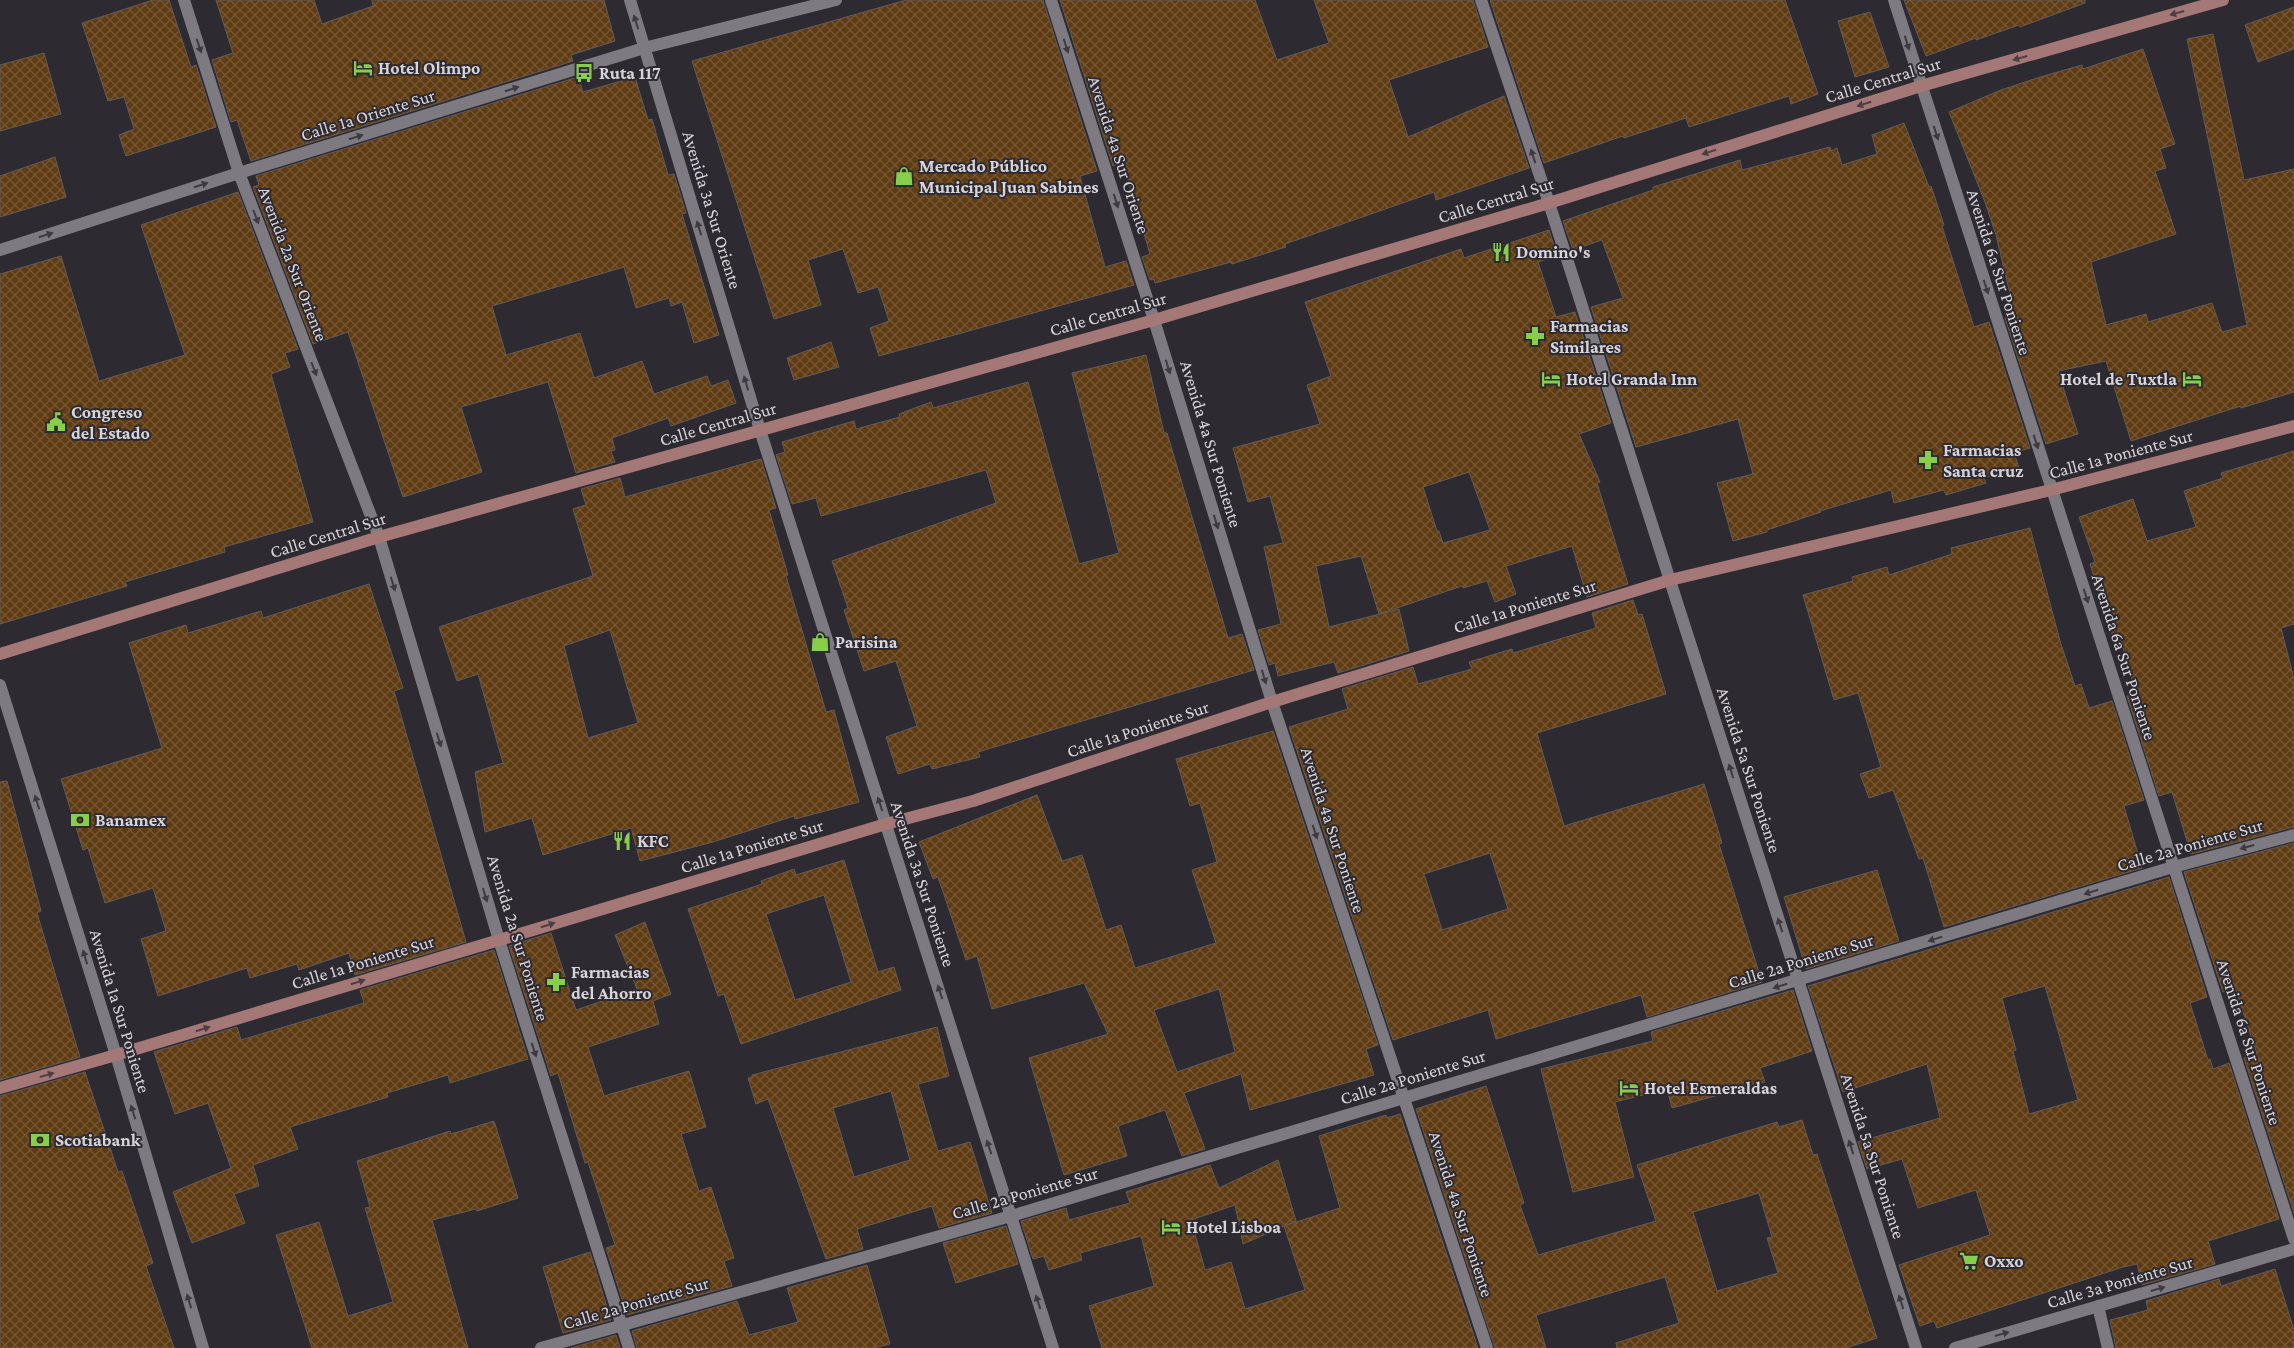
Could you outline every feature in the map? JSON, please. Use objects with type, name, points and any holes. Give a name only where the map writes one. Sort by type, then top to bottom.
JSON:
[{"type":"main road","name":"Calle Central Sur","points":[[0,654],[379,537],[1154,320],[1549,202],[1920,86],[2223,0]]},
{"type":"main road","name":"Calle 1a Poniente Sur","points":[[0,1088],[886,824],[973,801],[1272,702],[1670,580],[2051,490],[2294,426]]},
{"type":"street","name":"Avenida 2a Sur Oriente","points":[[184,0],[239,173],[379,537]]},
{"type":"street","name":"Avenida 3a Sur Oriente","points":[[630,0],[760,430]]},
{"type":"street","name":"Calle 1a Oriente Sur","points":[[0,250],[239,173],[644,48],[836,0]]},
{"type":"street","name":"Avenida 4a Sur Oriente","points":[[1051,0],[1154,320]]},
{"type":"street","name":"Avenida 5a Sur Poniente","points":[[1481,0],[1549,202],[1916,1348]]},
{"type":"street","name":"Avenida 6a Sur Poniente","points":[[1894,0],[1920,86],[2294,1239]]},
{"type":"street","name":"Avenida 4a Sur Poniente","points":[[1154,320],[1272,702],[1487,1348]]},
{"type":"street","name":"Avenida 3a Sur Poniente","points":[[760,430],[1053,1348]]},
{"type":"street","name":"Avenida 2a Sur Poniente","points":[[379,537],[499,940],[630,1348]]},
{"type":"street","name":"Avenida 1a Sur Poniente","points":[[0,685],[116,1055],[203,1348]]},
{"type":"street","name":"Calle 2a Poniente Sur","points":[[541,1348],[1011,1216],[1798,981],[2173,866],[2294,835]]},
{"type":"street","name":"Calle 3a Poniente Sur","points":[[1955,1348],[2294,1249]]},
{"type":"street","points":[[2098,1306],[2108,1348]]},
{"type":"building","points":[[153,0],[169,0],[191,67],[196,65],[216,127],[126,156],[119,135],[134,129],[124,97],[108,101],[82,23]]},
{"type":"building","points":[[216,0],[314,0],[322,24],[373,6],[372,0],[604,0],[615,41],[571,55],[573,61],[251,161],[237,120],[231,122],[212,60],[233,53]]},
{"type":"building","name":"Mercado Público Municipal Juan Sabines","points":[[906,0],[1043,0],[1097,171],[1080,176],[1105,267],[1126,261],[1134,285],[879,356],[870,328],[889,321],[878,287],[858,293],[843,249],[808,260],[821,305],[774,319],[692,61]]},
{"type":"building","points":[[1060,0],[1255,0],[1277,60],[1329,43],[1314,0],[1473,0],[1488,47],[1389,80],[1408,137],[1504,96],[1529,168],[1436,200],[1434,192],[1285,244],[1286,247],[1232,264],[1231,262],[1155,283],[1154,279],[1150,280],[1142,257],[1150,254],[1123,163],[1113,166]]},
{"type":"building","points":[[1490,0],[1785,0],[1818,94],[1791,104],[1789,96],[1689,127],[1686,118],[1624,138],[1623,136],[1544,163]]},
{"type":"building","points":[[1904,0],[2085,0],[2085,3],[2020,27],[2019,25],[1976,40],[1976,38],[1926,56]]},
{"type":"building","points":[[2294,7],[2294,49],[2258,62],[2245,25]]},
{"type":"building","points":[[1870,12],[1889,67],[1855,77],[1838,21]]},
{"type":"building","points":[[2213,34],[2244,180],[2294,169],[2294,392],[2241,408],[2241,406],[2131,441],[2106,361],[2058,371],[2078,434],[2046,444],[2005,318],[2015,315],[1996,235],[1985,202],[1949,112],[2001,90],[2040,77],[2082,65],[2083,69],[2143,49],[2175,144],[2160,149],[2166,168],[2155,171],[2176,234],[2091,262],[2106,325],[2146,314],[2148,322],[2212,303],[2222,332],[2247,325],[2187,39]]},
{"type":"building","points":[[44,53],[61,114],[0,131],[0,65]]},
{"type":"building","points":[[578,77],[583,92],[635,77],[648,120],[652,119],[668,175],[674,174],[686,213],[682,214],[719,335],[694,343],[682,302],[671,306],[669,298],[636,308],[624,267],[492,306],[506,355],[580,333],[594,378],[642,361],[654,394],[707,376],[711,386],[728,380],[736,403],[671,426],[668,418],[612,438],[615,450],[611,451],[615,462],[576,473],[548,382],[461,407],[482,472],[403,497],[348,332],[313,344],[253,187],[259,185],[256,176]]},
{"type":"building","points":[[1904,123],[1929,187],[1931,186],[1974,327],[1989,322],[2030,448],[2014,453],[2019,468],[1984,478],[1986,483],[1946,495],[1944,490],[1894,503],[1891,490],[1820,511],[1767,530],[1767,532],[1733,541],[1717,483],[1753,474],[1738,419],[1636,447],[1591,307],[1623,298],[1602,240],[1573,250],[1563,221],[1653,190],[1653,187],[1740,160],[1742,170],[1830,147],[1831,151],[1837,148],[1842,165],[1877,154],[1872,135]]},
{"type":"building","points":[[55,157],[66,197],[0,217],[0,176]]},
{"type":"building","points":[[238,192],[298,349],[285,353],[290,367],[271,374],[313,522],[224,547],[225,552],[125,582],[127,586],[0,624],[0,274],[61,256],[99,381],[185,355],[141,225]]},
{"type":"building","points":[[1549,230],[1557,255],[1538,262],[1556,317],[1575,312],[1611,423],[1579,434],[1600,482],[1597,483],[1628,584],[1587,597],[1572,546],[1506,566],[1516,594],[1495,602],[1487,581],[1463,588],[1462,586],[1379,614],[1361,556],[1316,566],[1329,627],[1399,609],[1409,651],[1338,673],[1334,662],[1278,676],[1275,663],[1269,665],[1258,630],[1281,624],[1264,547],[1283,543],[1270,496],[1248,502],[1233,448],[1320,424],[1307,385],[1331,376],[1305,302],[1461,249],[1464,258]],"holes":[[[1469,472],[1490,530],[1443,543],[1439,531],[1437,531],[1423,487]]]},
{"type":"building","points":[[831,342],[839,367],[794,380],[787,358]]},
{"type":"building","points":[[1146,355],[1164,433],[1167,433],[1228,638],[1242,634],[1254,670],[978,752],[980,757],[932,769],[930,764],[898,774],[886,737],[917,726],[896,661],[864,671],[844,610],[848,608],[832,561],[996,503],[986,470],[821,516],[816,498],[792,504],[776,455],[785,452],[782,442],[854,421],[856,429],[900,417],[899,414],[931,402],[933,408],[1028,382],[1079,564],[1119,553],[1072,373]]},
{"type":"building","points":[[2294,451],[2294,624],[2281,628],[2294,679],[2294,827],[2191,854],[2172,792],[2159,796],[2127,696],[2136,694],[2121,640],[2114,642],[2090,564],[2095,562],[2079,517],[2133,499],[2147,541],[2196,527],[2184,491],[2223,478],[2221,473]]},
{"type":"building","points":[[761,459],[776,508],[769,510],[788,575],[786,576],[826,712],[834,710],[859,802],[795,819],[794,816],[713,842],[640,861],[631,828],[543,855],[532,818],[485,832],[475,772],[503,763],[478,674],[457,681],[439,627],[593,576],[573,509],[586,505],[581,489],[620,478],[625,497]],"holes":[[[610,630],[638,723],[588,738],[564,646]]]},
{"type":"building","points":[[2030,528],[2060,641],[2075,686],[2081,684],[2089,708],[2112,701],[2144,800],[2124,806],[2142,868],[1944,927],[1923,858],[1919,859],[1893,790],[1869,798],[1860,774],[1881,767],[1858,693],[1834,700],[1803,595],[1853,581],[1852,577],[1887,567],[1889,575],[1952,554],[1951,548]]},
{"type":"building","points":[[369,584],[403,688],[394,691],[466,942],[355,975],[349,953],[299,970],[297,964],[250,978],[247,968],[158,996],[141,939],[166,931],[153,888],[105,903],[88,848],[83,850],[61,779],[162,748],[129,643],[186,625],[188,633],[261,611],[263,618]]},
{"type":"building","points":[[1633,600],[1638,615],[1642,614],[1666,694],[1537,733],[1564,826],[1704,784],[1722,843],[1719,844],[1762,982],[1647,1017],[1641,995],[1496,1039],[1488,1010],[1393,1040],[1289,727],[1348,709],[1342,689],[1413,667],[1418,684],[1472,669],[1469,662],[1512,649],[1513,653],[1596,628],[1592,613]],"holes":[[[1490,853],[1508,909],[1442,930],[1424,874]]]},
{"type":"building","points":[[1273,731],[1378,1045],[1366,1049],[1374,1075],[1250,1110],[1241,1074],[1184,1093],[1205,1149],[1182,1156],[1165,1110],[1118,1126],[1127,1156],[1064,1175],[1029,1058],[1108,1034],[1084,983],[992,1009],[977,956],[966,960],[938,877],[933,879],[919,842],[1037,795],[1062,861],[1082,855],[1106,930],[1121,925],[1135,968],[1216,943],[1192,870],[1217,862],[1200,803],[1190,806],[1176,759]],"holes":[[[1219,989],[1235,1052],[1177,1072],[1154,1010]]]},
{"type":"building","points":[[7,781],[41,911],[37,913],[80,1057],[0,1080],[0,782]]},
{"type":"building","points":[[2294,843],[2294,1213],[2244,1058],[2257,1054],[2235,988],[2223,992],[2184,872]]},
{"type":"building","points":[[844,860],[878,972],[894,967],[901,990],[741,1044],[724,994],[718,996],[688,909],[762,884],[761,881],[794,869],[796,875]],"holes":[[[824,895],[851,982],[795,1000],[766,914]]]},
{"type":"building","points":[[1877,870],[1899,941],[1806,969],[1784,897]]},
{"type":"building","points":[[2169,877],[2207,997],[2190,1003],[2208,1060],[2210,1059],[2213,1069],[2229,1063],[2279,1219],[2208,1241],[2215,1264],[2142,1285],[2137,1264],[1937,1328],[1934,1321],[1920,1326],[1899,1265],[1990,1235],[1976,1190],[1918,1208],[1902,1159],[1867,1169],[1858,1142],[1940,1118],[1927,1064],[1843,1092],[1808,986]],"holes":[[[2045,986],[2078,1100],[2029,1114],[2013,1051],[2016,1050],[2002,998]]]},
{"type":"building","points":[[645,922],[671,994],[653,1001],[659,1024],[588,1047],[604,1096],[689,1071],[706,1127],[681,1134],[699,1191],[711,1187],[734,1258],[724,1261],[732,1286],[627,1315],[606,1248],[615,1245],[588,1162],[585,1163],[558,1073],[551,1076],[509,946],[551,933],[576,1010],[637,989],[615,935]]},
{"type":"building","points":[[494,950],[528,1059],[450,1083],[448,1075],[387,1093],[388,1097],[290,1127],[298,1149],[253,1165],[259,1186],[234,1194],[245,1223],[192,1243],[173,1192],[231,1168],[208,1103],[175,1114],[154,1052],[237,1027],[241,1040],[364,1003],[360,990]]},
{"type":"building","points":[[1793,990],[1812,1051],[1760,1068],[1765,1082],[1672,1108],[1667,1089],[1615,1102],[1634,1177],[1573,1192],[1541,1069],[1653,1041],[1651,1032]]},
{"type":"building","points":[[937,1027],[949,1076],[918,1084],[938,1151],[970,1142],[992,1213],[939,1228],[932,1206],[857,1229],[863,1249],[826,1259],[768,1099],[756,1104],[748,1078],[752,1077],[752,1075]],"holes":[[[891,1091],[910,1160],[854,1177],[833,1108]]]},
{"type":"building","points":[[85,1072],[118,1172],[122,1171],[153,1263],[146,1266],[174,1348],[0,1348],[0,1096]]},
{"type":"building","points":[[1486,1086],[1524,1203],[1520,1205],[1538,1255],[1656,1221],[1637,1165],[1777,1122],[1779,1127],[1802,1120],[1813,1155],[1817,1154],[1877,1338],[1846,1348],[1617,1348],[1616,1343],[1679,1323],[1665,1277],[1536,1315],[1546,1348],[1495,1348],[1416,1109]],"holes":[[[1759,1193],[1772,1237],[1767,1238],[1778,1273],[1717,1291],[1693,1212]]]},
{"type":"building","points":[[1400,1114],[1478,1348],[1102,1348],[1089,1306],[1154,1286],[1141,1236],[1080,1253],[1082,1260],[1049,1270],[1044,1256],[1033,1259],[1021,1221],[1066,1208],[1069,1220],[1130,1203],[1126,1192],[1210,1165],[1219,1188],[1278,1160],[1296,1221],[1286,1225],[1340,1208],[1319,1136],[1386,1115],[1387,1118]],"holes":[[[1235,1205],[1243,1244],[1284,1226],[1305,1290],[1245,1309],[1231,1262],[1205,1270],[1191,1220]]]},
{"type":"building","points":[[494,1121],[518,1198],[477,1211],[476,1209],[432,1220],[468,1348],[312,1348],[276,1235],[319,1222],[348,1316],[393,1302],[365,1208],[370,1207],[357,1161],[450,1131],[451,1134]]},
{"type":"building","points":[[1006,1226],[1018,1264],[956,1283],[943,1243]]},
{"type":"building","points":[[590,1252],[611,1320],[563,1333],[543,1267]]},
{"type":"building","points":[[867,1265],[890,1344],[874,1348],[637,1348],[632,1331],[737,1301],[749,1335],[798,1322],[787,1288]]},
{"type":"building","points":[[2275,1269],[2294,1330],[2294,1348],[2116,1348],[2110,1320],[2148,1310],[2146,1301],[2219,1279],[2221,1286]]},
{"type":"building","points":[[616,1335],[620,1348],[571,1348]]},
{"type":"place","name":"Hotel Olimpo","points":[[363,68]]},
{"type":"place","name":"Ruta 117","points":[[584,73]]},
{"type":"place","name":"Mercado Público Municipal Juan Sabines","points":[[904,176]]},
{"type":"place","name":"Domino's","points":[[1501,252]]},
{"type":"place","name":"Farmacias Similares","points":[[1535,336]]},
{"type":"place","name":"Hotel Granda Inn","points":[[1551,379]]},
{"type":"place","name":"Hotel de Tuxtla","points":[[2192,379]]},
{"type":"place","name":"Congreso del Estado","points":[[56,422]]},
{"type":"place","name":"Farmacias Santa cruz","points":[[1928,460]]},
{"type":"place","name":"Parisina","points":[[820,642]]},
{"type":"place","name":"Banamex","points":[[80,820]]},
{"type":"place","name":"KFC","points":[[622,841]]},
{"type":"place","name":"Farmacias del Ahorro","points":[[556,982]]},
{"type":"place","name":"Hotel Esmeraldas","points":[[1629,1088]]},
{"type":"place","name":"Scotiabank","points":[[40,1140]]},
{"type":"place","name":"Hotel Lisboa","points":[[1171,1227]]},
{"type":"place","name":"Oxxo","points":[[1969,1261]]}]
